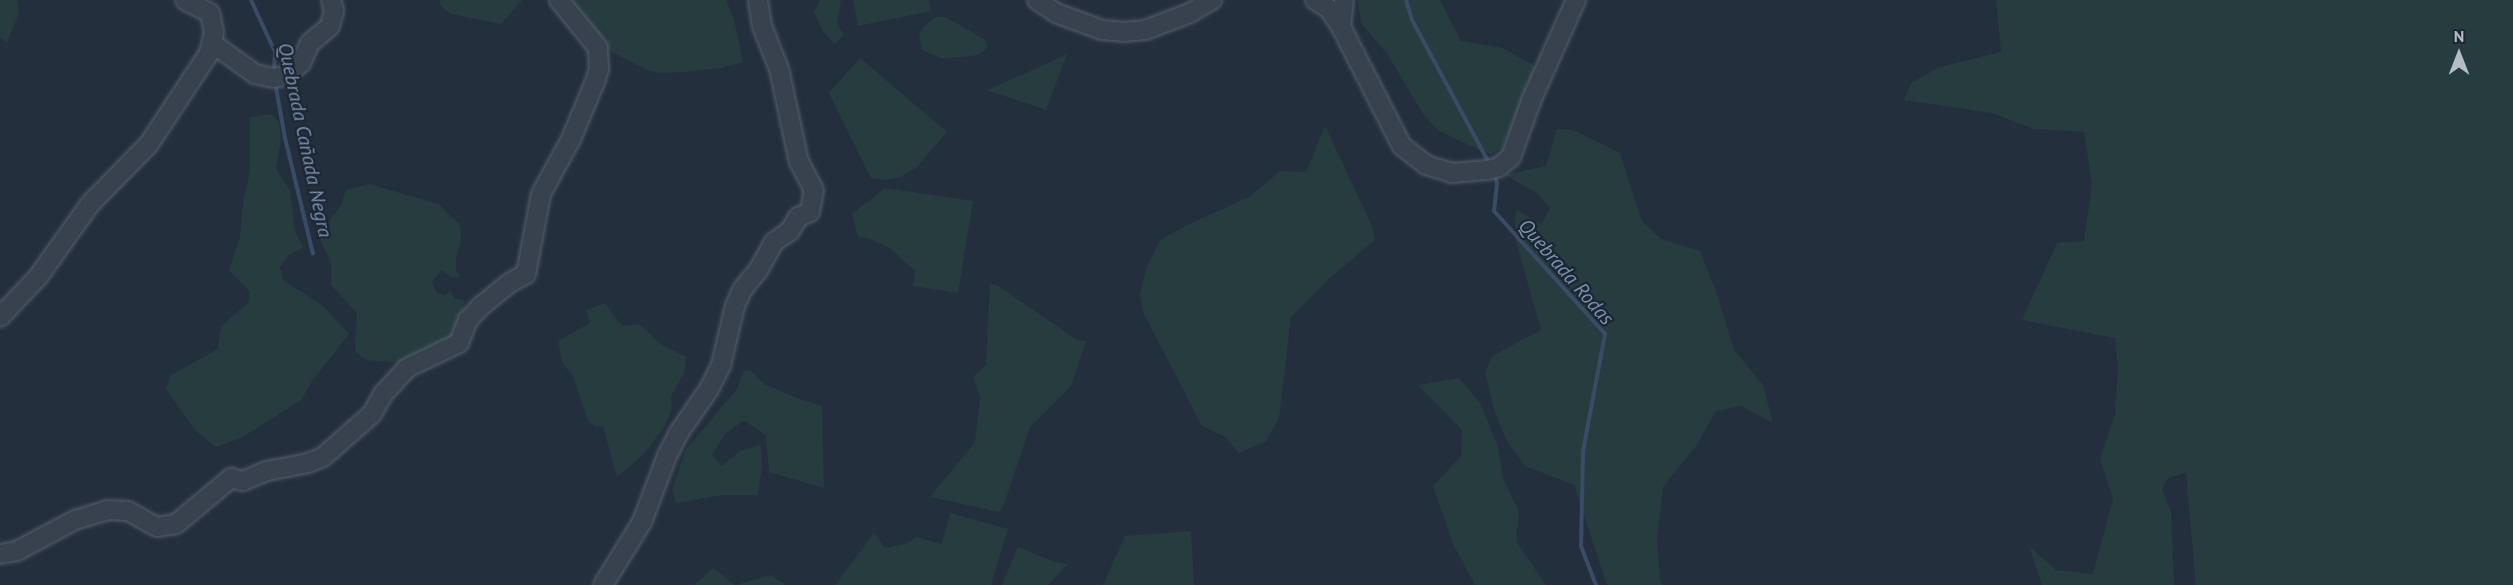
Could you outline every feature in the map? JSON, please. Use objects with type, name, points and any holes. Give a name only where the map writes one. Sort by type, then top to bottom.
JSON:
[{"type":"street","points":[[0,317],[38,277],[90,204],[149,144],[209,52],[214,33],[210,13],[184,0]]},
{"type":"street","points":[[212,43],[255,74],[274,78],[284,76],[301,63],[310,43],[330,26],[334,10],[331,0]]},
{"type":"street","points":[[0,554],[17,551],[75,520],[107,510],[128,511],[157,527],[176,524],[231,478],[243,482],[267,471],[316,460],[353,433],[372,414],[383,394],[407,368],[459,343],[468,321],[480,307],[511,282],[526,274],[540,194],[571,140],[599,69],[598,48],[559,0]]},
{"type":"street","points":[[603,585],[642,522],[667,456],[678,434],[709,389],[721,365],[735,306],[742,290],[759,269],[774,242],[790,231],[798,217],[810,212],[814,190],[799,162],[779,69],[762,26],[758,0]]},
{"type":"street","points":[[1037,0],[1056,13],[1102,30],[1123,32],[1145,30],[1190,13],[1212,0]]},
{"type":"street","points":[[1315,0],[1329,9],[1341,27],[1402,146],[1426,165],[1452,173],[1493,168],[1511,157],[1531,101],[1576,0]]},
{"type":"street","points":[[1341,27],[1344,0]]},
{"type":"green space","points":[[0,0],[17,0],[19,14],[7,42],[0,38]]},
{"type":"green space","points":[[440,0],[522,0],[501,24],[451,14],[440,5]]},
{"type":"green space","points":[[566,0],[726,0],[734,19],[743,62],[721,68],[684,72],[660,73],[647,70],[597,44]]},
{"type":"green space","points":[[820,0],[841,0],[837,24],[844,35],[834,44],[822,30],[814,12]]},
{"type":"green space","points":[[853,0],[929,0],[931,11],[858,26]]},
{"type":"green space","points":[[1357,0],[1440,0],[1461,41],[1502,48],[1540,69],[1504,147],[1491,154],[1438,130],[1423,114],[1388,55],[1362,24]]},
{"type":"green space","points":[[1996,0],[2513,0],[2513,585],[2196,585],[2186,473],[2168,478],[2162,489],[2171,512],[2174,585],[2042,585],[2029,546],[2056,570],[2093,574],[2113,499],[2100,459],[2115,414],[2118,368],[2115,338],[2022,320],[2057,243],[2084,241],[2092,185],[2084,132],[2034,129],[1992,113],[1904,100],[1911,83],[1940,67],[2001,52]]},
{"type":"green space","points":[[935,17],[946,17],[984,39],[988,47],[978,55],[943,59],[922,50],[919,36],[923,27]]},
{"type":"green space","points":[[1067,54],[1046,110],[987,90],[1035,69]]},
{"type":"green space","points":[[860,58],[947,132],[917,167],[900,177],[886,180],[871,178],[829,93]]},
{"type":"green space","points":[[271,114],[279,123],[281,139],[276,169],[290,191],[295,230],[303,248],[289,255],[280,267],[283,280],[323,306],[349,334],[312,381],[301,400],[241,438],[216,447],[195,430],[166,389],[171,375],[218,349],[221,326],[249,302],[250,292],[229,270],[240,237],[243,203],[250,171],[250,117]]},
{"type":"green space","points":[[1325,126],[1372,226],[1375,240],[1332,276],[1291,317],[1279,418],[1266,441],[1239,453],[1224,436],[1202,426],[1143,312],[1140,295],[1146,269],[1160,240],[1249,197],[1280,171],[1306,172]]},
{"type":"green space","points":[[1557,129],[1573,130],[1620,153],[1642,221],[1661,239],[1700,251],[1717,294],[1734,350],[1763,385],[1773,423],[1741,406],[1716,411],[1696,446],[1663,487],[1657,537],[1660,580],[1663,585],[1607,585],[1574,485],[1525,466],[1507,441],[1495,413],[1485,373],[1492,356],[1541,330],[1515,238],[1516,209],[1541,225],[1550,208],[1538,194],[1505,175],[1546,166]]},
{"type":"green space","points":[[369,184],[438,204],[459,224],[461,230],[461,241],[456,257],[456,270],[460,276],[452,278],[442,270],[432,282],[437,293],[445,295],[450,291],[454,298],[464,300],[459,337],[401,363],[366,360],[355,351],[357,313],[331,285],[331,262],[320,240],[324,229],[341,205],[346,190]]},
{"type":"green space","points":[[885,188],[973,201],[958,293],[913,286],[915,271],[891,249],[870,239],[858,237],[852,214]]},
{"type":"green space","points":[[990,284],[997,285],[1077,340],[1086,341],[1071,386],[1030,427],[1003,507],[999,512],[930,497],[975,442],[980,397],[973,377],[986,365]]},
{"type":"green space","points":[[605,303],[622,326],[639,324],[662,345],[686,357],[685,371],[671,396],[672,409],[665,426],[643,455],[617,477],[603,426],[594,426],[588,420],[573,377],[562,362],[558,341],[590,323],[586,310]]},
{"type":"green space","points":[[750,370],[764,384],[822,406],[824,488],[769,472],[766,436],[744,420],[725,434],[712,455],[722,466],[740,451],[761,445],[762,465],[758,495],[722,495],[676,503],[672,489],[686,449],[737,389],[744,371]]},
{"type":"green space","points":[[1459,378],[1480,403],[1498,447],[1503,478],[1519,512],[1516,541],[1546,585],[1475,585],[1453,544],[1433,486],[1461,456],[1462,430],[1418,385]]},
{"type":"green space","points":[[950,513],[1008,529],[991,585],[835,585],[874,533],[885,548],[906,544],[916,537],[942,544]]},
{"type":"green space","points":[[1191,531],[1194,585],[1103,585],[1125,536]]},
{"type":"green space","points":[[1018,547],[1054,562],[1068,564],[1048,585],[1002,585]]},
{"type":"green space","points":[[713,568],[735,585],[694,585]]},
{"type":"green space","points":[[771,575],[786,585],[736,585]]},
{"type":"waterway","name":"Quebrada Cañada Negra","points":[[251,0],[275,52],[274,72]]},
{"type":"waterway","name":"Quebrada Rodas","points":[[1406,0],[1412,20],[1490,165]]},
{"type":"waterway","name":"Quebrada Cañada Negra","points":[[275,82],[285,138],[313,254]]},
{"type":"waterway","name":"Quebrada Rodas","points":[[1494,175],[1497,183],[1494,211],[1605,334],[1583,452],[1581,546],[1596,585]]}]
